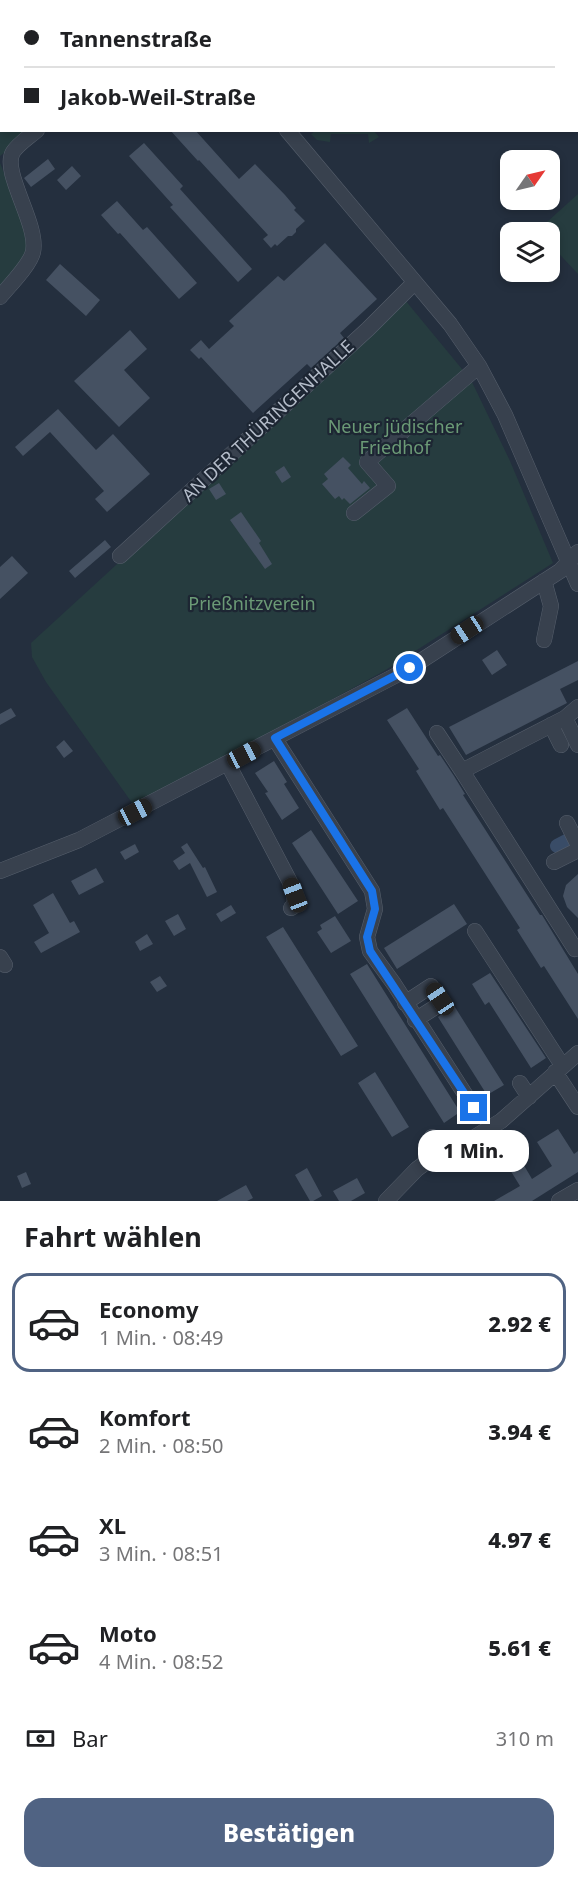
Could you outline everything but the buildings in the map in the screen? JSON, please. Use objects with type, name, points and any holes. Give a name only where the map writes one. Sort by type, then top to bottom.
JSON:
[{"type":"street","points":[[0,297],[32,255],[34,241],[31,227],[10,160],[13,151],[35,132]]},
{"type":"street","points":[[289,132],[450,324],[479,366],[573,557],[578,584]]},
{"type":"street","name":"AN DER THÜRINGENHALLE","points":[[120,556],[368,329],[414,283]]},
{"type":"street","points":[[354,513],[388,486],[367,462],[479,366]]},
{"type":"street","points":[[0,871],[79,840],[410,668],[560,571],[573,557]]},
{"type":"street","points":[[544,580],[551,606],[544,640]]},
{"type":"street","points":[[462,771],[558,722],[578,707]]},
{"type":"street","points":[[558,722],[561,745]]},
{"type":"street","points":[[558,722],[578,745]]},
{"type":"street","points":[[437,733],[575,949],[578,948]]},
{"type":"street","points":[[275,738],[372,891],[375,909],[367,937],[370,951],[474,1108]]},
{"type":"street","points":[[228,764],[290,882],[296,900],[291,908]]},
{"type":"street","points":[[554,862],[574,839]]},
{"type":"street","points":[[475,931],[559,1069],[578,1107]]},
{"type":"street","points":[[405,1003],[431,986],[440,999],[437,1006],[415,1020]]},
{"type":"street","points":[[386,1201],[417,1168],[501,1121],[578,1053]]},
{"type":"street","points":[[520,1083],[530,1097]]},
{"type":"street","points":[[432,1137],[443,1152]]},
{"type":"street","points":[[560,1201],[578,1190]]},
{"type":"green space","points":[[0,132],[30,132],[0,156]]},
{"type":"green space","points":[[314,132],[375,132],[379,137],[369,143],[368,134],[331,134],[330,142],[317,140],[311,134]]},
{"type":"green space","points":[[0,163],[26,231],[28,248],[20,264],[0,287]]},
{"type":"green space","points":[[578,194],[578,274],[560,255],[560,222],[547,222]]},
{"type":"green space","name":"Prießnitzverein","points":[[405,300],[471,380],[510,461],[553,563],[384,671],[135,807],[46,682],[32,657],[31,643]]},
{"type":"waterway","points":[[557,846],[578,835]]},
{"type":"route","points":[[410,668],[275,738],[372,891],[375,909],[367,937],[370,951],[474,1108]]},
{"type":"park label","name":"Neuer jüdischer Friedhof","points":[[395,437]]}]
